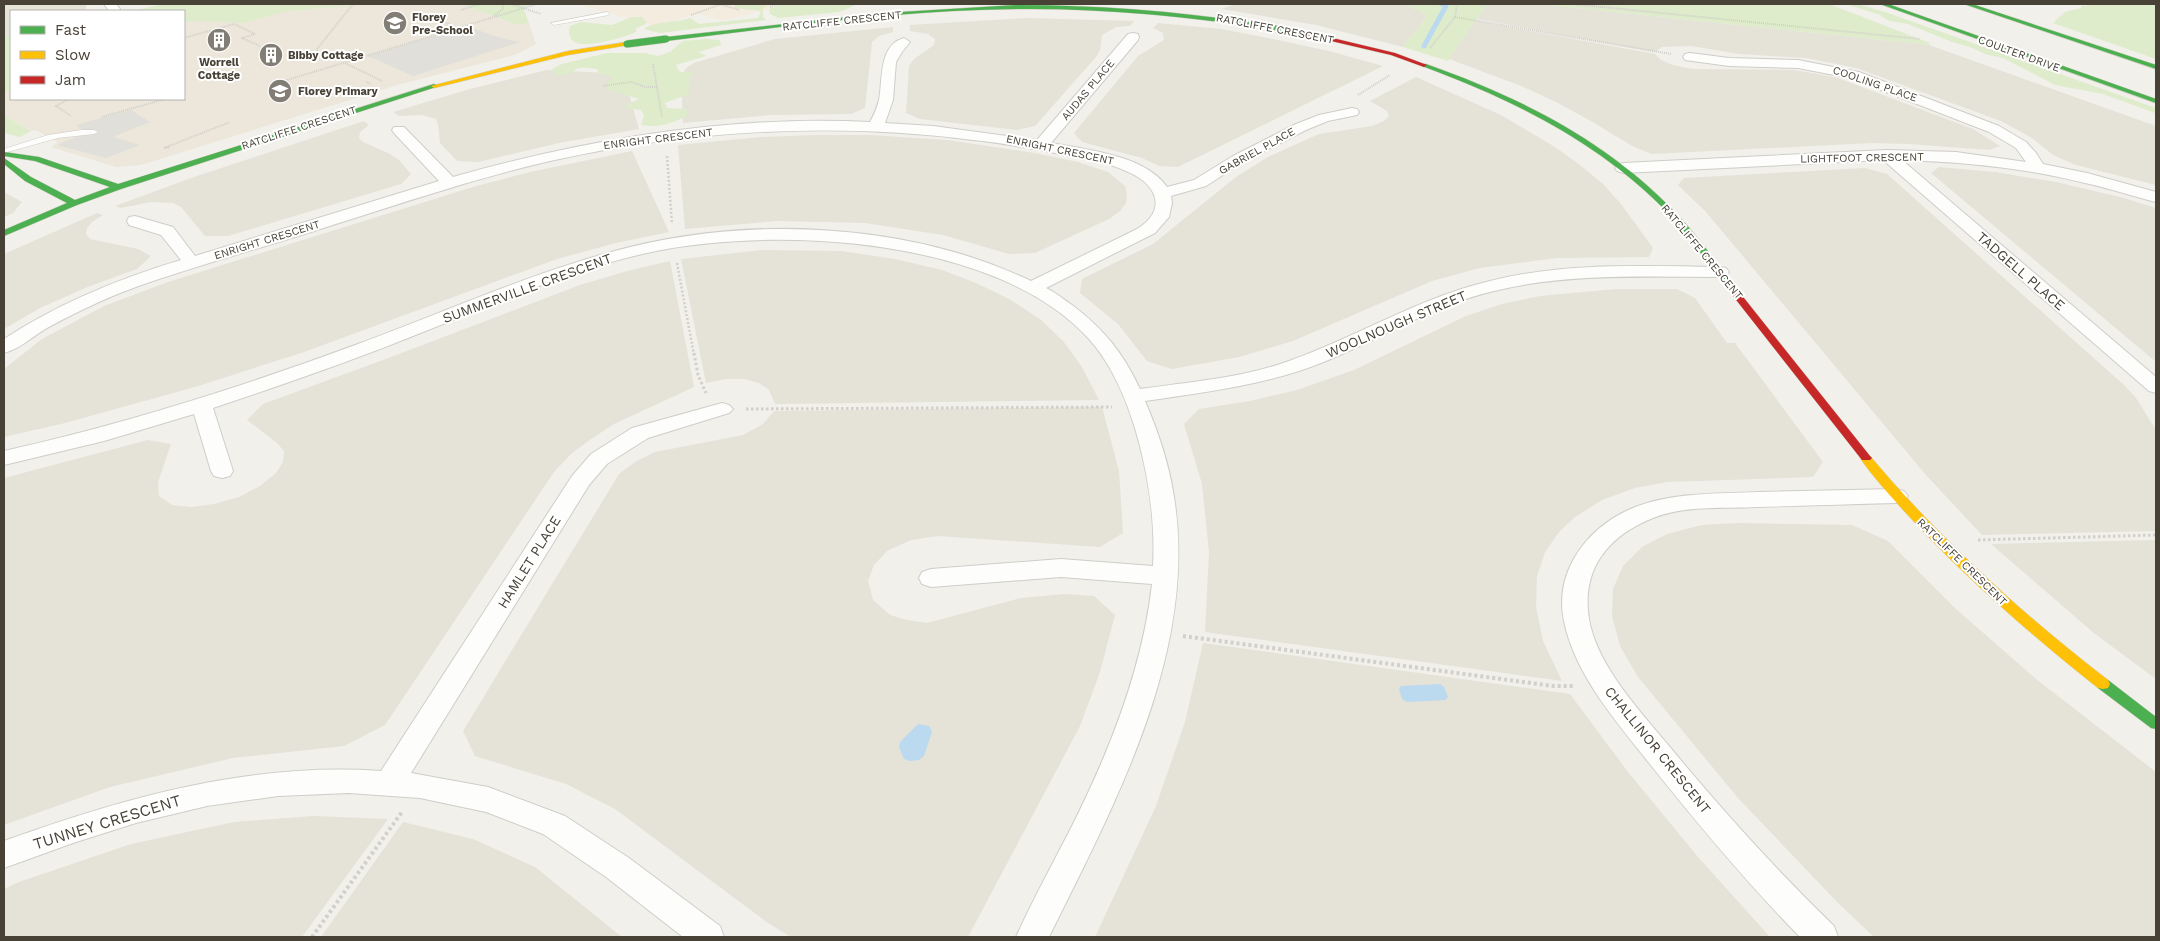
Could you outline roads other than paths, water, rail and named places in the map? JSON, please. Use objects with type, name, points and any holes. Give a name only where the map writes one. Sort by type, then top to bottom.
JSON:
[{"type":"street","points":[[893,4],[898,15]]},
{"type":"street","name":"COULTER DRIVE","points":[[1882,4],[2156,101]]},
{"type":"street","points":[[1968,4],[2156,67]]},
{"type":"street","name":"RATCLIFFE CRESCENT","points":[[4,232],[74,202],[118,187],[447,82],[568,53],[666,39],[898,15],[911,9],[1098,8],[1213,17],[1274,26],[1381,52],[1464,80],[1529,108],[1596,148],[1623,168],[1673,214],[1896,496],[1939,541],[1998,599],[2096,680],[2156,724]]},
{"type":"street","name":"AUDAS PLACE","points":[[1042,144],[1133,37]]},
{"type":"street","points":[[876,126],[886,99],[889,62],[893,51],[904,42]]},
{"type":"street","name":"COOLING PLACE","points":[[1690,57],[1729,62],[1798,64],[1854,75],[1966,116],[1994,129],[2021,145],[2031,156],[2037,168]]},
{"type":"street","name":"GABRIEL PLACE","points":[[1162,193],[1200,183],[1238,160],[1301,127],[1324,118],[1352,112]]},
{"type":"street","name":"ENRIGHT CRESCENT","points":[[4,347],[27,331],[70,307],[116,288],[192,263],[476,175],[565,154],[665,137],[768,127],[876,126],[959,132],[1042,144],[1111,160],[1132,167],[1154,181],[1162,193]]},
{"type":"street","points":[[398,130],[450,183]]},
{"type":"street","points":[[4,153],[36,159],[118,187]]},
{"type":"street","name":"LIGHTFOOT CRESCENT","points":[[1623,168],[1887,155],[1956,158],[2037,168],[2088,178],[2156,197]]},
{"type":"street","name":"TADGELL PLACE","points":[[1887,155],[2156,387]]},
{"type":"street","points":[[4,160],[11,167],[39,185],[74,202]]},
{"type":"street","points":[[1033,287],[1143,234],[1158,221],[1162,214],[1164,200],[1162,193]]},
{"type":"street","points":[[135,221],[167,230],[192,263]]},
{"type":"street","name":"SUMMERVILLE CRESCENT","points":[[4,458],[94,436],[202,404],[357,351],[583,265],[608,257],[673,243],[715,237],[770,234],[824,236],[878,242],[958,259],[1033,287],[1052,298],[1084,322],[1097,336],[1120,366],[1136,401],[1160,479],[1165,525],[1165,576],[1161,611],[1145,688],[1114,770],[1032,937]]},
{"type":"street","name":"WOOLNOUGH STREET","points":[[1136,401],[1236,381],[1293,367],[1341,348],[1445,300],[1496,284],[1563,274],[1720,272]]},
{"type":"street","points":[[202,404],[222,471]]},
{"type":"street","name":"HAMLET PLACE","points":[[390,781],[580,482],[599,459],[640,433],[722,409]]},
{"type":"street","name":"CHALLINOR CRESCENT","points":[[1822,937],[1692,797],[1604,684],[1583,641],[1575,600],[1581,566],[1588,552],[1611,528],[1644,512],[1665,506],[1702,502],[1896,496]]},
{"type":"street","points":[[931,578],[1061,568],[1165,576]]},
{"type":"street","name":"TUNNEY CRESCENT","points":[[4,855],[35,842],[143,808],[195,796],[294,782],[390,781],[421,785],[492,800],[555,826],[613,863],[708,937]]},
{"type":"lane","points":[[554,23],[607,14]]},
{"type":"lane","points":[[4,153],[53,135],[70,132],[94,132]]},
{"type":"water","points":[[1440,684],[1444,687],[1448,697],[1445,700],[1407,702],[1402,699],[1399,689],[1401,686]]},
{"type":"water","points":[[918,724],[929,726],[932,732],[924,756],[919,760],[910,761],[904,759],[899,747],[900,742]]},
{"type":"waterway","points":[[1424,46],[1446,6],[1442,4]]},
{"type":"place","name":"Florey Pre-School","points":[[395,23]]},
{"type":"place","name":"Worrell Cottage","points":[[219,40]]},
{"type":"place","name":"Bibby Cottage","points":[[271,55]]},
{"type":"place","name":"Florey Primary","points":[[280,91]]}]
